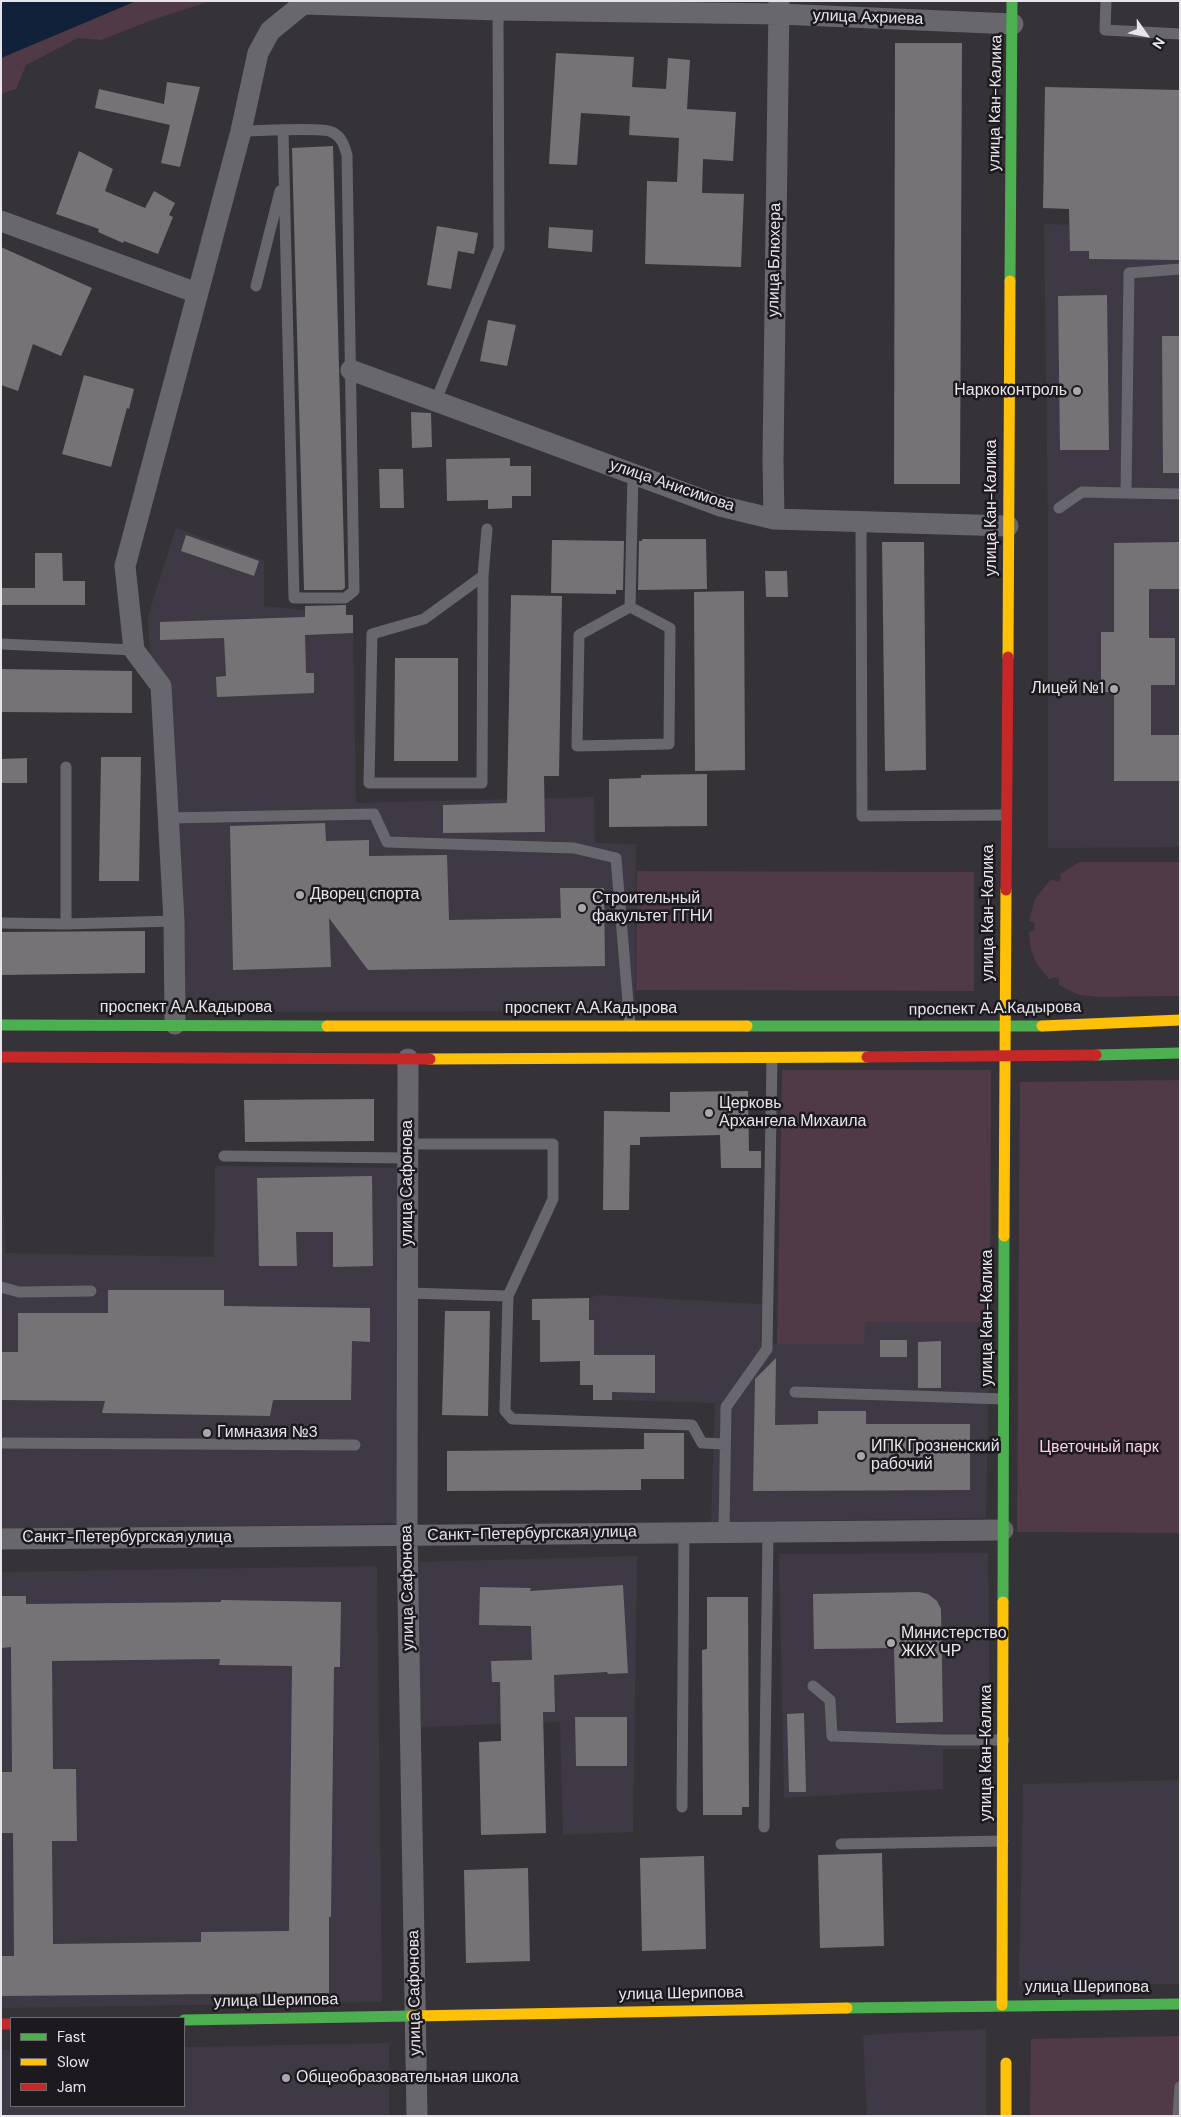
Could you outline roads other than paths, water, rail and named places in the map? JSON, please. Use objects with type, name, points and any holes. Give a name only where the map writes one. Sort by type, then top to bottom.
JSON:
[{"type":"main road","name":"улица Кан-Калика","points":[[1002,2004],[1006,815],[1012,1]]},
{"type":"main road","name":"проспект А.А.Кадырова","points":[[1,1025],[1005,1027],[1180,1020]]},
{"type":"main road","points":[[1,1057],[772,1058],[1005,1057],[1180,1053]]},
{"type":"main road","name":"улица Шерипова","points":[[185,2020],[1002,2004],[1180,2004]]},
{"type":"main road","points":[[1006,2063],[1006,2116]]},
{"type":"street","name":"улица Ахриева","points":[[241,132],[258,53],[270,31],[303,4],[498,10],[779,8],[1012,24]]},
{"type":"street","name":"улица Блюхера","points":[[774,519],[773,421],[779,8]]},
{"type":"street","points":[[175,1024],[174,921],[161,686],[134,650],[125,566],[241,132]]},
{"type":"street","points":[[1,221],[197,293]]},
{"type":"street","name":"улица Анисимова","points":[[351,370],[720,506],[774,519],[1008,526]]},
{"type":"street","name":"улица Сафонова","points":[[408,1059],[407,1536],[417,2116]]},
{"type":"street","name":"Санкт-Петербургская улица","points":[[1,1539],[1003,1530]]},
{"type":"lane","points":[[1106,1],[1105,30],[1180,34]]},
{"type":"lane","points":[[436,400],[499,248],[498,10]]},
{"type":"lane","points":[[241,132],[283,130],[332,132],[343,141],[347,154],[354,591],[345,598],[294,598],[283,130]]},
{"type":"lane","points":[[256,286],[284,176]]},
{"type":"lane","points":[[1126,493],[1129,273],[1180,270]]},
{"type":"lane","points":[[630,606],[633,473]]},
{"type":"lane","points":[[1060,508],[1082,492],[1180,494]]},
{"type":"lane","points":[[861,522],[862,816],[1006,815]]},
{"type":"lane","points":[[483,576],[424,619],[372,634],[369,783],[482,783],[483,576],[487,529]]},
{"type":"lane","points":[[630,606],[670,628],[669,744],[577,746],[579,635],[630,606]]},
{"type":"lane","points":[[1,644],[134,650]]},
{"type":"lane","points":[[66,767],[66,924]]},
{"type":"lane","points":[[168,818],[374,814],[387,842],[574,848],[616,858],[630,1026]]},
{"type":"lane","points":[[1,923],[66,924],[174,921]]},
{"type":"lane","points":[[724,1532],[726,1407],[767,1349],[772,1058]]},
{"type":"lane","points":[[224,1156],[408,1151],[553,1144],[553,1199],[508,1296],[505,1411],[512,1419],[692,1425],[702,1442],[725,1444]]},
{"type":"lane","points":[[1,1287],[19,1292],[91,1290]]},
{"type":"lane","points":[[408,1293],[508,1296]]},
{"type":"lane","points":[[795,1392],[1004,1400]]},
{"type":"lane","points":[[1,1443],[355,1446]]},
{"type":"lane","points":[[682,1807],[684,1532]]},
{"type":"lane","points":[[764,1827],[768,1532]]},
{"type":"lane","points":[[814,1686],[830,1700],[832,1736],[1004,1740]]},
{"type":"lane","points":[[841,1844],[1004,1841]]},
{"type":"lane","points":[[1178,2116],[1180,2087]]},
{"type":"water","points":[[1,1],[136,1],[1,58]]},
{"type":"place","name":"Наркоконтроль","points":[[1077,391]]},
{"type":"place","name":"Лицей №1","points":[[1114,689]]},
{"type":"place","name":"Дворец спорта","points":[[300,895]]},
{"type":"place","name":"Строительный факультет ГГНИ","points":[[582,908]]},
{"type":"place","name":"Церковь Архангела Михаила","points":[[709,1113]]},
{"type":"place","name":"Гимназия №3","points":[[207,1433]]},
{"type":"place","name":"ИПК Грозненский рабочий","points":[[861,1456]]},
{"type":"place","name":"Министерство ЖКХ ЧР","points":[[891,1643]]},
{"type":"place","name":"Общеобразовательная школа","points":[[286,2078]]},
{"type":"park label","name":"Цветочный парк","points":[[1099,1448]]}]
